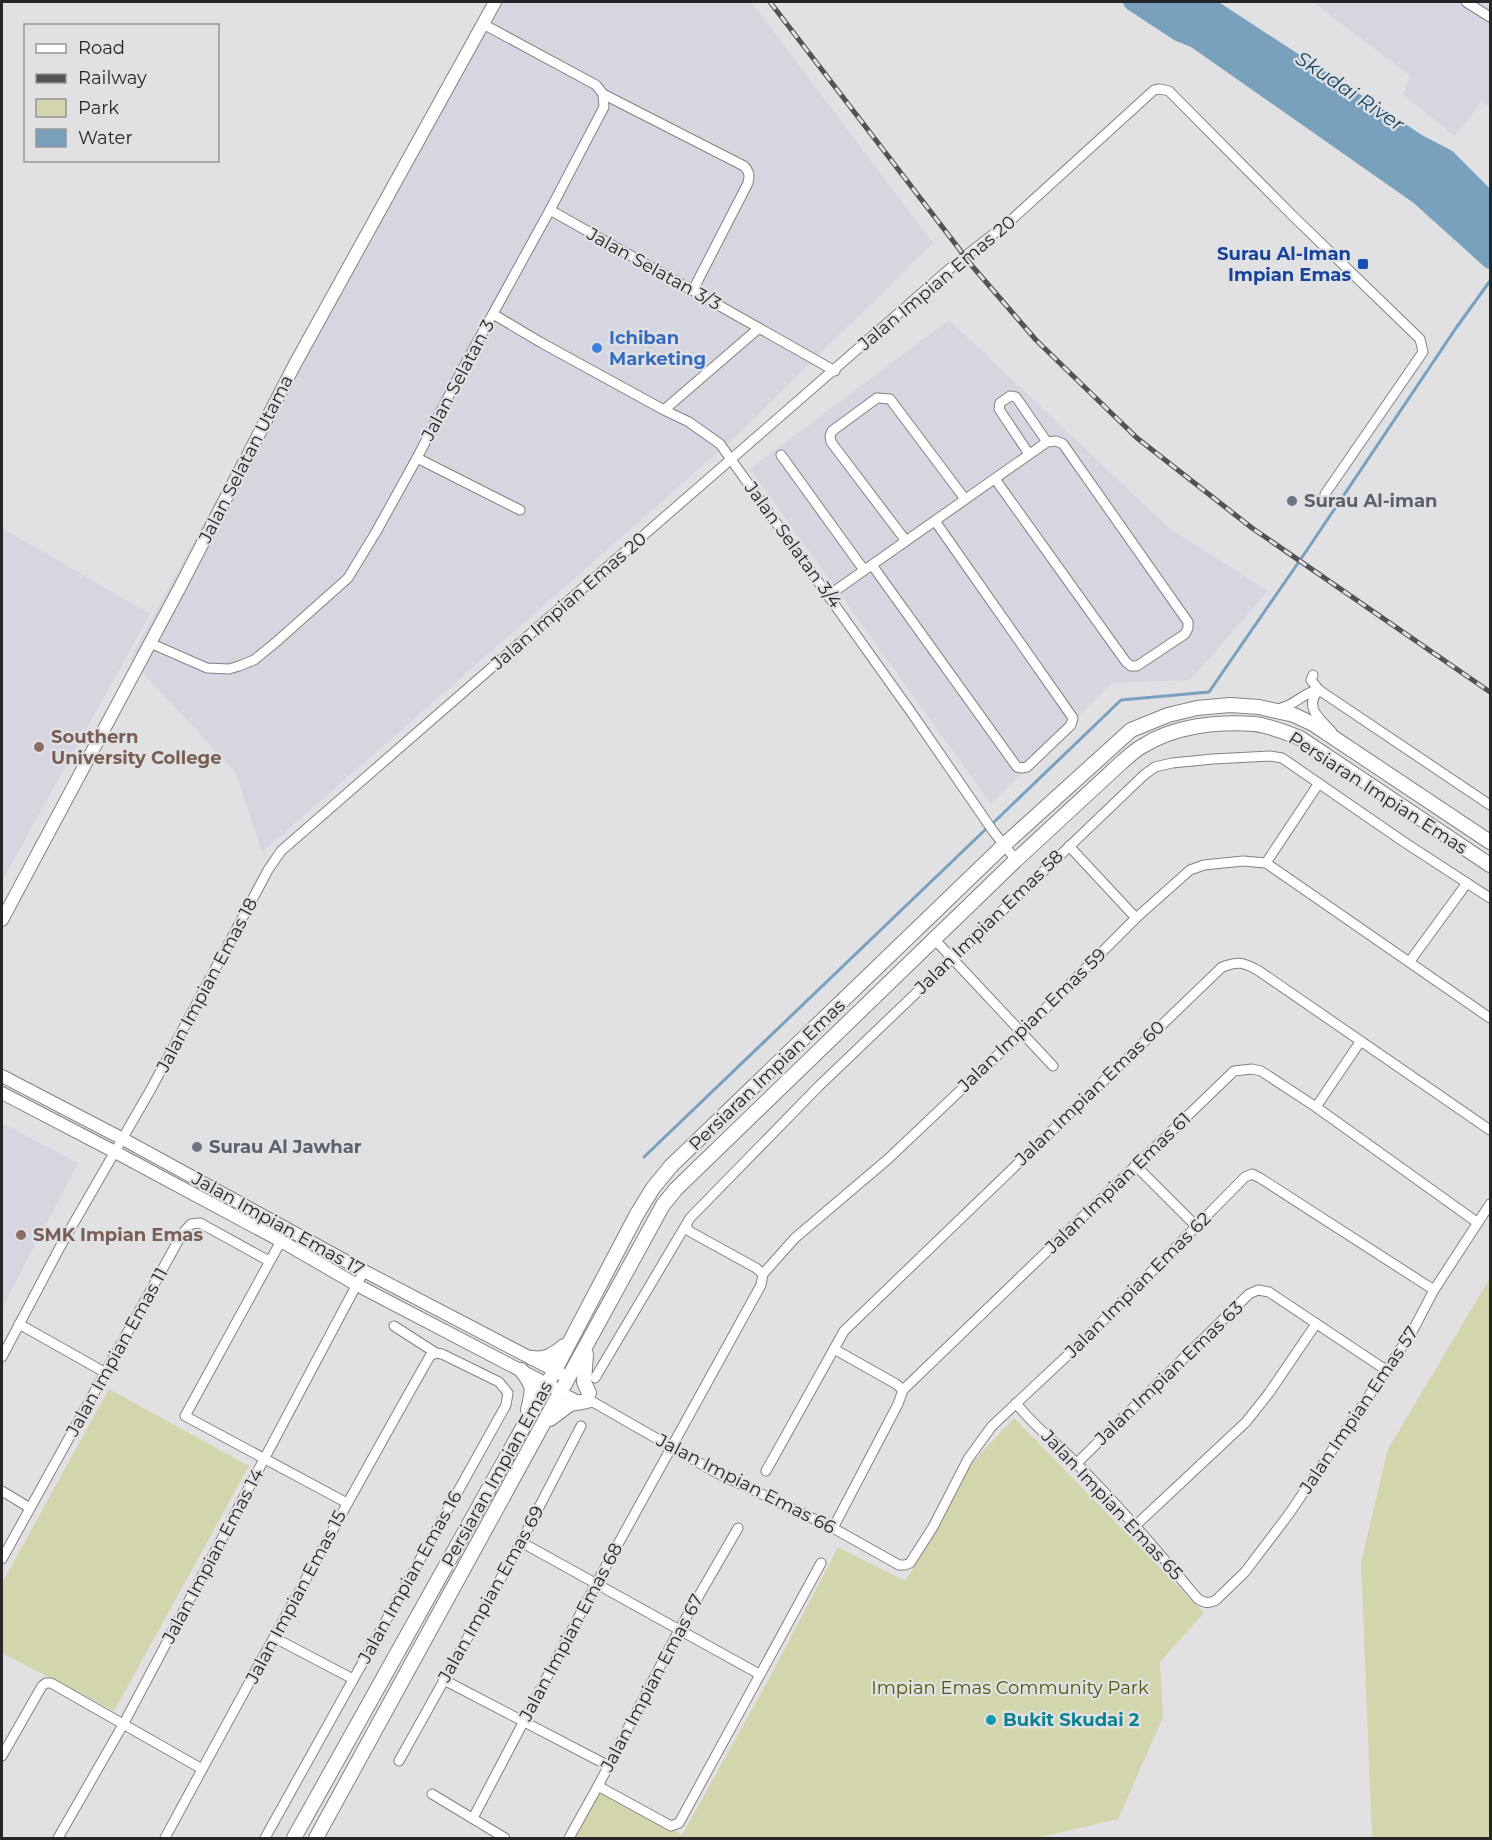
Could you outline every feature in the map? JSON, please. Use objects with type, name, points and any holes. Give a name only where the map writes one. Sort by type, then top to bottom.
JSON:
[{"type":"main road","name":"Persiaran Impian Emas","points":[[294,1839],[555,1370],[568,1342],[653,1188],[671,1166],[1004,845],[1131,730],[1168,715],[1197,708],[1230,705],[1270,709],[1294,715],[1313,724],[1491,842]]},
{"type":"main road","name":"Persiaran Impian Emas","points":[[316,1839],[663,1205],[676,1189],[1017,860],[1140,747],[1172,732],[1194,727],[1255,724],[1271,728],[1300,738],[1491,865]]},
{"type":"main road","points":[[532,1358],[544,1359],[555,1354],[568,1342]]},
{"type":"main road","points":[[542,1426],[570,1404],[588,1399],[584,1382],[587,1346]]},
{"type":"main road","points":[[520,1370],[531,1383],[532,1393],[526,1421]]},
{"type":"street","name":"Jalan Selatan Utama","points":[[2,920],[295,364],[495,2]]},
{"type":"street","points":[[1466,2],[1491,17]]},
{"type":"street","points":[[483,24],[596,85],[603,94],[748,170],[748,183],[693,290]]},
{"type":"street","name":"Jalan Impian Emas 20","points":[[299,837],[731,458],[835,371],[954,265],[1010,221],[1154,90],[1169,91],[1420,339],[1423,352],[1325,494]]},
{"type":"street","name":"Jalan Selatan 3","points":[[150,643],[207,668],[230,669],[254,660],[348,578],[417,458],[462,370],[550,210],[603,107],[603,94]]},
{"type":"street","name":"Jalan Selatan 3/3","points":[[550,210],[835,371]]},
{"type":"street","name":"Jalan Selatan 3/4","points":[[493,314],[540,342],[689,422],[720,444],[829,595],[993,831],[1017,860]]},
{"type":"street","points":[[664,410],[759,328]]},
{"type":"street","points":[[1029,454],[999,409],[1000,403],[1010,396],[1016,397],[1047,442]]},
{"type":"street","points":[[906,541],[831,442],[832,431],[877,398],[890,399],[965,499]]},
{"type":"street","points":[[829,595],[1029,454],[1047,442],[1056,441],[1063,444],[1188,622],[1185,633],[1137,666],[1131,666],[1126,662],[995,479]]},
{"type":"street","points":[[782,455],[1017,767],[1027,767],[1071,725],[1073,718],[935,521]]},
{"type":"street","points":[[417,458],[520,510]]},
{"type":"street","points":[[1312,675],[1311,680],[1318,690],[1491,805]]},
{"type":"street","points":[[1270,709],[1287,706],[1318,690]]},
{"type":"street","points":[[1318,690],[1311,703],[1313,710],[1342,744]]},
{"type":"street","name":"Jalan Impian Emas 58","points":[[595,1378],[690,1218],[819,1086],[951,957],[1155,767],[1213,759],[1270,756],[1282,758],[1491,898]]},
{"type":"street","points":[[1319,783],[1266,863],[1491,1018]]},
{"type":"street","name":"Jalan Impian Emas 18","points":[[2,1357],[60,1247],[123,1139],[268,870],[282,851],[299,837]]},
{"type":"street","points":[[1069,846],[1136,918]]},
{"type":"street","name":"Jalan Impian Emas 59","points":[[671,1447],[760,1285],[763,1274],[795,1238],[888,1159],[1022,1032],[1136,918],[1190,870],[1204,865],[1243,861],[1266,863]]},
{"type":"street","points":[[1410,961],[1467,883]]},
{"type":"street","points":[[935,940],[1053,1066]]},
{"type":"street","name":"Jalan Impian Emas 60","points":[[766,1471],[843,1331],[1222,967],[1235,963],[1246,963],[1491,1130]]},
{"type":"street","points":[[1316,1107],[1360,1042]]},
{"type":"street","name":"Jalan Impian Emas 61","points":[[832,1528],[898,1404],[903,1390],[1234,1071],[1252,1069],[1261,1071],[1316,1107],[1478,1223]]},
{"type":"street","name":"Jalan Impian Emas 17","points":[[2,1076],[123,1139],[364,1271],[569,1378]]},
{"type":"street","name":"Jalan Impian Emas 17","points":[[2,1093],[562,1392]]},
{"type":"street","points":[[1136,1165],[1197,1227]]},
{"type":"street","name":"Jalan Impian Emas 62","points":[[899,1565],[910,1563],[933,1527],[968,1459],[992,1426],[1086,1338],[1245,1177],[1252,1174],[1434,1290]]},
{"type":"street","name":"Jalan Impian Emas 57","points":[[1210,1603],[1245,1572],[1289,1514],[1412,1332],[1434,1290],[1491,1204]]},
{"type":"street","name":"Jalan Impian Emas 11","points":[[2,1559],[182,1234],[191,1224],[200,1223],[269,1261]]},
{"type":"street","points":[[686,1225],[689,1232],[763,1274]]},
{"type":"street","points":[[281,1241],[184,1416],[347,1503]]},
{"type":"street","name":"Jalan Impian Emas 14","points":[[58,1839],[124,1723],[364,1271]]},
{"type":"street","name":"Jalan Impian Emas 63","points":[[1077,1463],[1249,1294],[1258,1290],[1269,1292],[1386,1370]]},
{"type":"street","points":[[19,1324],[106,1373]]},
{"type":"street","points":[[1135,1526],[1246,1422],[1269,1393],[1316,1324]]},
{"type":"street","name":"Jalan Impian Emas 16","points":[[265,1839],[506,1405],[508,1393],[499,1382],[442,1354],[433,1355],[394,1326]]},
{"type":"street","points":[[834,1349],[903,1390]]},
{"type":"street","name":"Jalan Impian Emas 15","points":[[165,1839],[347,1503],[433,1355]]},
{"type":"street","name":"Jalan Impian Emas 66","points":[[569,1378],[588,1399]]},
{"type":"street","name":"Jalan Impian Emas 66","points":[[562,1392],[588,1399],[715,1472],[832,1528],[899,1565]]},
{"type":"street","name":"Jalan Impian Emas 65","points":[[1016,1403],[1026,1416],[1077,1463],[1198,1599],[1210,1603]]},
{"type":"street","name":"Jalan Impian Emas 69","points":[[399,1761],[521,1542],[580,1426]]},
{"type":"street","name":"Jalan Impian Emas 68","points":[[473,1818],[671,1447]]},
{"type":"street","points":[[2,1491],[30,1508]]},
{"type":"street","name":"Jalan Impian Emas 67","points":[[568,1839],[679,1630],[738,1528]]},
{"type":"street","points":[[521,1542],[759,1674]]},
{"type":"street","points":[[598,1786],[671,1826],[679,1823],[821,1563]]},
{"type":"street","points":[[275,1638],[353,1679]]},
{"type":"street","points":[[444,1680],[608,1765]]},
{"type":"street","points":[[2,1756],[42,1686],[51,1683],[202,1769]]},
{"type":"street","points":[[432,1794],[505,1839]]},
{"type":"shaded area","points":[[497,2],[751,2],[933,243],[731,441],[262,852],[236,773],[130,659],[291,362]]},
{"type":"shaded area","points":[[1313,2],[1490,2],[1490,107],[1482,102],[1454,136],[1403,94],[1411,76]]},
{"type":"shaded area","points":[[949,320],[1169,528],[1268,591],[1190,680],[1112,683],[991,804],[750,469]]},
{"type":"shaded area","name":"Southern University College","points":[[2,528],[150,614],[2,881]]},
{"type":"shaded area","name":"SMK Impian Emas","points":[[2,1123],[78,1163],[2,1308]]},
{"type":"green space","points":[[1490,1278],[1490,1838],[1372,1838],[1361,1562],[1388,1449]]},
{"type":"green space","points":[[109,1389],[249,1466],[114,1711],[2,1653],[2,1583]]},
{"type":"green space","name":"Impian Emas Community Park","points":[[1014,1418],[1204,1613],[1160,1662],[1163,1717],[1118,1819],[1037,1838],[574,1838],[601,1790],[682,1835],[770,1677],[838,1547],[905,1581],[926,1548],[971,1464]]},
{"type":"water","points":[[1131,2],[1204,2],[1418,142],[1447,157],[1490,200],[1490,261],[1419,197],[1195,40],[1178,33]]},
{"type":"waterway","points":[[1131,2],[1178,33],[1195,40],[1419,197],[1490,261]]},
{"type":"waterway","name":"Skudai River","points":[[1204,2],[1418,142],[1447,157],[1490,200]]},
{"type":"waterway","points":[[992,824],[1121,700],[1209,692],[1490,281]]},
{"type":"waterway","points":[[644,1157],[987,828]]},
{"type":"railway","points":[[770,2],[973,267],[1036,340],[1137,438],[1252,528],[1490,692]]},
{"type":"place","name":"Surau Al-Iman Impian Emas","points":[[1363,264]]},
{"type":"place","name":"Ichiban Marketing","points":[[597,348]]},
{"type":"place","name":"Surau Al-iman","points":[[1292,501]]},
{"type":"place","name":"Southern University College","points":[[39,747]]},
{"type":"place","name":"Surau Al Jawhar","points":[[197,1147]]},
{"type":"place","name":"SMK Impian Emas","points":[[21,1235]]},
{"type":"place","name":"Bukit Skudai 2","points":[[991,1720]]}]
